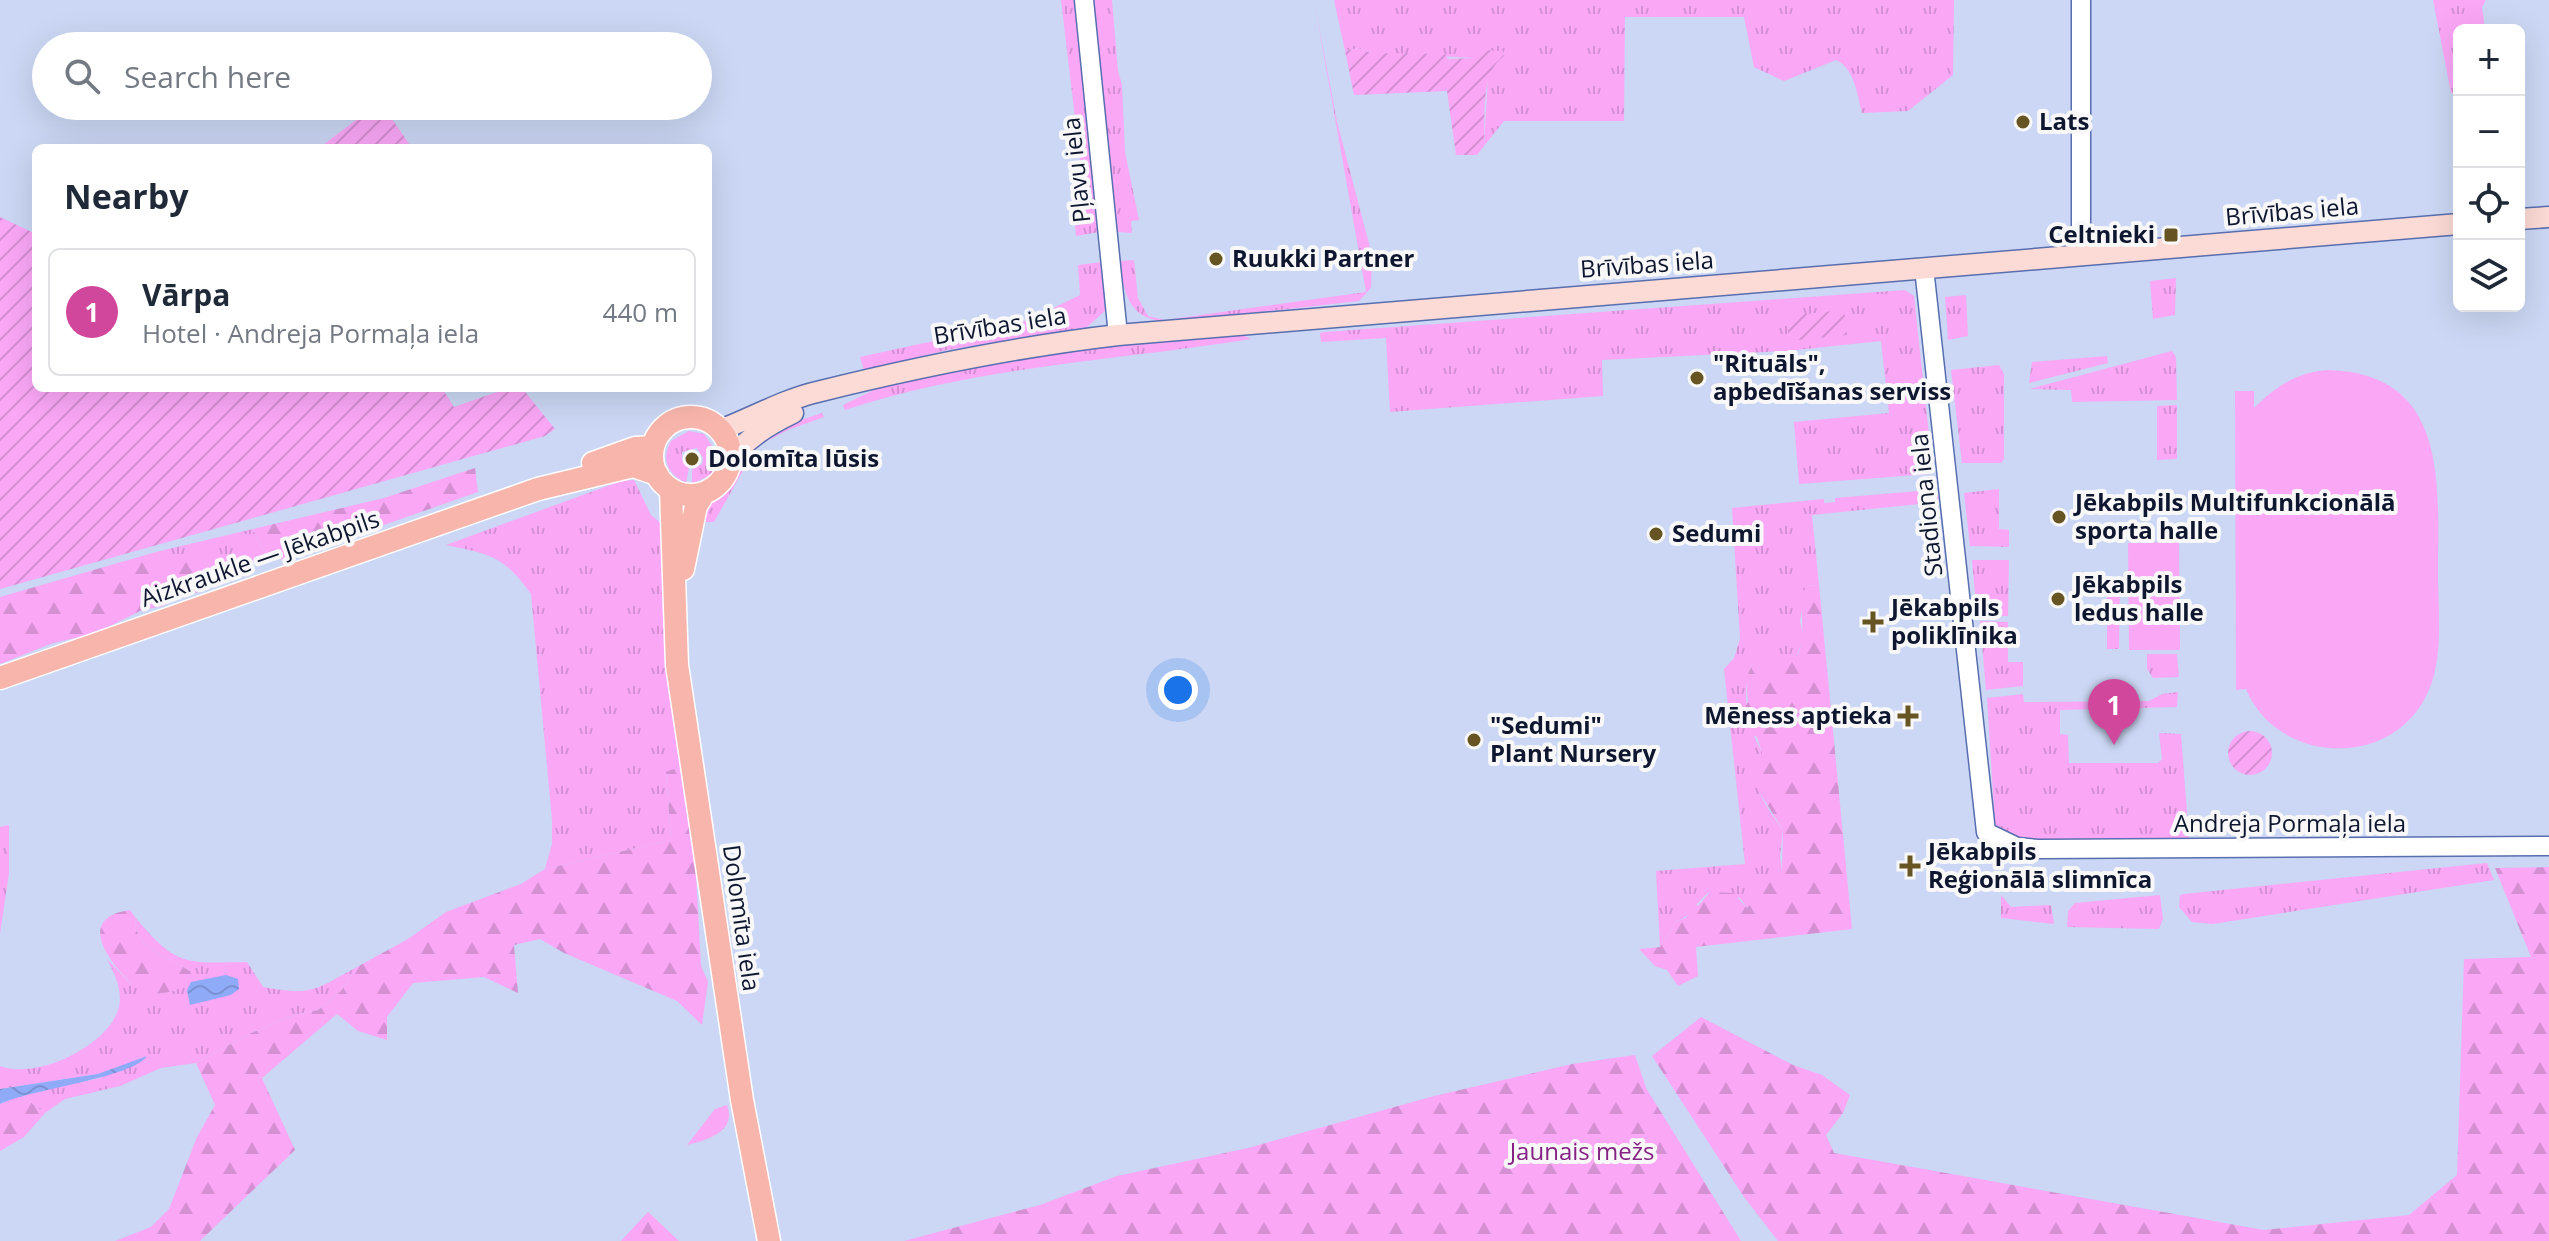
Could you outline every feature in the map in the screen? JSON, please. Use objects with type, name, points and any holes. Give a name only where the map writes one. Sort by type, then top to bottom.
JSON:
[{"type":"main road","points":[[2525,219],[2549,217]]},
{"type":"main road","name":"Brīvības iela","points":[[720,430],[817,392],[990,352],[1118,335],[2453,225]]},
{"type":"main road","name":"Brīvības iela","points":[[730,461],[738,448],[774,422],[843,388]]},
{"type":"main road","points":[[701,419],[720,430],[726,439],[730,461],[722,481],[704,493],[693,495],[664,482],[653,447],[661,432],[679,420],[701,419]]},
{"type":"main road","name":"Aizkraukle — Jēkabpils","points":[[0,678],[538,489],[603,459],[635,448],[653,447]]},
{"type":"main road","name":"Aizkraukle — Jēkabpils","points":[[538,489],[633,466],[664,482]]},
{"type":"main road","name":"Dolomīta iela","points":[[664,482],[684,711],[742,1100],[769,1241]]},
{"type":"main road","name":"Dolomīta iela","points":[[675,601],[696,506],[704,493]]},
{"type":"street","name":"Pļavu iela","points":[[1084,0],[1118,335]]},
{"type":"street","points":[[2081,0],[2081,256]]},
{"type":"street","name":"Stadiona iela","points":[[1924,268],[1986,832]]},
{"type":"street","name":"Andreja Pormaļa iela","points":[[1986,832],[2017,847],[2038,849],[2549,846]]},
{"type":"green space","points":[[1061,0],[1077,0],[1099,232],[1076,236],[1074,204],[1085,202]]},
{"type":"green space","points":[[1091,0],[1112,0],[1122,85],[1125,152],[1139,220],[1131,221],[1132,233],[1118,232]]},
{"type":"green space","points":[[1314,0],[1337,122],[1372,255],[1371,288],[1359,301],[1171,322],[1146,317],[1138,312],[1127,296],[1120,261],[1134,260],[1138,298],[1148,316],[1165,320],[1366,292]]},
{"type":"green space","points":[[1334,0],[1954,0],[1953,75],[1908,111],[1862,113],[1851,76],[1836,60],[1784,81],[1754,67],[1744,17],[1625,17],[1624,121],[1504,121],[1484,146],[1488,76],[1494,63],[1475,58],[1371,53],[1358,48],[1345,51]]},
{"type":"green space","points":[[2433,0],[2486,0],[2482,7],[2484,24],[2453,24],[2451,93]]},
{"type":"green space","points":[[1358,48],[1371,53],[1445,54],[1448,59],[1475,58],[1479,50],[1503,51],[1504,56],[1496,64],[1487,85],[1484,146],[1477,155],[1456,155],[1447,91],[1354,95],[1345,51]]},
{"type":"green space","points":[[356,120],[393,120],[409,144],[324,144]]},
{"type":"green space","points":[[0,217],[32,232],[32,392],[445,392],[454,407],[497,392],[525,392],[555,429],[545,436],[0,589]]},
{"type":"green space","points":[[1102,262],[1106,310],[1087,327],[947,350],[864,371],[860,357],[1029,320],[1080,295],[1078,265]]},
{"type":"green space","points":[[2176,278],[2175,315],[2153,319],[2150,281]]},
{"type":"green space","points":[[1905,290],[1914,296],[1933,472],[1799,484],[1794,422],[1889,413],[1881,341],[1787,351],[1602,360],[1603,396],[1390,412],[1386,338],[1321,342],[1320,333],[1325,332]]},
{"type":"green space","points":[[1966,295],[1968,336],[1948,340],[1945,297]]},
{"type":"green space","points":[[1844,310],[1847,335],[1789,341],[1786,316]]},
{"type":"green space","points":[[1238,333],[1251,339],[996,374],[945,383],[845,410],[843,405],[876,389],[903,381],[1014,358]]},
{"type":"green space","points":[[2172,351],[2176,357],[2177,400],[2072,402],[2071,390],[2029,389]]},
{"type":"green space","points":[[2107,356],[2108,363],[2029,383],[2032,362]]},
{"type":"green space","points":[[1999,365],[2004,374],[2004,459],[2001,463],[1962,463],[1951,370]]},
{"type":"green space","points":[[2328,370],[2368,376],[2397,391],[2416,413],[2429,440],[2438,505],[2438,655],[2431,686],[2406,723],[2384,738],[2358,747],[2332,748],[2305,743],[2281,731],[2261,713],[2246,689],[2236,690],[2235,391],[2254,391],[2254,408],[2288,382]]},
{"type":"green space","points":[[2177,405],[2177,459],[2157,460],[2157,406]]},
{"type":"green space","points":[[822,413],[824,417],[757,446],[714,522],[697,522],[709,504],[730,490],[752,445],[786,425]]},
{"type":"green space","points":[[689,431],[704,434],[717,453],[712,474],[692,484],[692,469],[702,464],[703,458],[697,448],[682,452],[682,460],[689,468],[686,483],[670,471],[666,460],[671,441]]},
{"type":"green space","points":[[475,468],[478,492],[284,560],[265,554],[253,529],[384,498]]},
{"type":"green space","points":[[634,480],[651,515],[664,526],[664,647],[681,766],[666,773],[671,840],[545,869],[552,844],[552,820],[531,594],[504,564],[485,554],[446,545],[621,481]]},
{"type":"green space","points":[[1999,489],[1999,529],[2009,530],[2009,547],[1970,546],[1964,493]]},
{"type":"green space","points":[[1931,490],[1938,495],[1939,502],[1812,515],[1819,585],[1806,586],[1800,621],[1804,639],[1797,654],[1781,663],[1753,663],[1747,684],[1747,709],[1753,733],[1763,753],[1758,763],[1757,784],[1783,830],[1782,872],[1747,908],[1740,898],[1710,892],[1687,915],[1676,921],[1660,947],[1656,871],[1745,864],[1724,669],[1734,658],[1740,639],[1732,508],[1824,499],[1824,503],[1835,502],[1835,498]]},
{"type":"green space","points":[[253,529],[265,554],[248,565],[222,574],[216,575],[215,569],[204,562],[161,561],[156,552]]},
{"type":"green space","points":[[2179,542],[2180,650],[2129,650],[2128,543]]},
{"type":"green space","points":[[198,549],[204,562],[215,569],[212,584],[200,592],[180,595],[163,606],[142,610],[94,634],[53,643],[0,664],[0,597],[156,552],[161,561]]},
{"type":"green space","points":[[1972,560],[2009,560],[2008,616],[1977,616]]},
{"type":"green space","points":[[2107,584],[2120,584],[2119,649],[2107,649]]},
{"type":"green space","points":[[1819,585],[1852,929],[1696,947],[1698,976],[1678,986],[1667,970],[1655,966],[1639,949],[1660,947],[1676,921],[1686,918],[1691,907],[1699,905],[1710,892],[1733,893],[1747,908],[1753,901],[1754,891],[1763,889],[1766,880],[1782,872],[1783,830],[1755,785],[1755,767],[1762,753],[1757,737],[1747,732],[1747,721],[1740,712],[1748,702],[1746,678],[1753,663],[1781,663],[1788,655],[1798,654],[1802,637],[1803,595],[1806,586]]},
{"type":"green space","points":[[1980,621],[2008,622],[2008,662],[2023,662],[2023,686],[1986,690]]},
{"type":"green space","points":[[2147,654],[2177,654],[2179,677],[2153,678],[2147,669]]},
{"type":"green space","points":[[2178,692],[2177,707],[2060,710],[2060,734],[2068,735],[2069,763],[2158,763],[2162,759],[2159,733],[2181,734],[2189,838],[2185,841],[2019,841],[1995,826],[1987,698],[2023,694],[2024,702],[2149,701],[2162,694]]},
{"type":"green space","points":[[2250,731],[2265,738],[2272,753],[2265,768],[2250,775],[2235,768],[2228,753],[2235,738]]},
{"type":"green space","points":[[681,766],[696,875],[701,966],[708,982],[702,1025],[677,1001],[564,953],[540,939],[514,945],[518,993],[484,977],[413,983],[387,1017],[387,1040],[358,1031],[337,1014],[262,1078],[295,1150],[200,1241],[115,1241],[151,1227],[169,1209],[197,1137],[215,1105],[196,1063],[249,1034],[294,1015],[318,1010],[341,991],[357,967],[408,939],[446,912],[521,884],[545,869],[671,840],[666,772]]},
{"type":"green space","points":[[9,825],[9,873],[0,934],[0,827]]},
{"type":"green space","points":[[2487,863],[2494,880],[2213,924],[2192,922],[2179,907],[2180,895],[2184,894]]},
{"type":"green space","name":"Jaunais mežs","points":[[2549,867],[2549,1241],[1778,1241],[1744,1197],[1652,1056],[1701,1017],[1793,1065],[1822,1075],[1850,1095],[1843,1113],[1826,1135],[1834,1153],[2264,1230],[2409,1215],[2457,1175],[2464,959],[2531,957],[2495,868]]},
{"type":"green space","points":[[2001,895],[2011,907],[2051,905],[2054,924],[2001,918]]},
{"type":"green space","points":[[2160,895],[2163,919],[2159,929],[2067,927],[2068,911],[2075,903]]},
{"type":"green space","points":[[130,910],[140,938],[147,946],[191,972],[179,989],[143,994],[112,961],[100,936],[102,924],[112,915]]},
{"type":"green space","points":[[135,917],[161,945],[183,959],[247,962],[263,987],[304,991],[357,967],[341,991],[318,1010],[294,1015],[249,1034],[196,1063],[161,1068],[120,1086],[65,1099],[45,1113],[21,1095],[100,1078],[147,1057],[99,1074],[0,1089],[0,1066],[31,1069],[49,1065],[83,1049],[109,1026],[117,1013],[120,999],[118,985],[107,959],[131,984],[191,972],[147,946],[136,929]]},
{"type":"green space","name":"Jaunais mežs","points":[[1635,1055],[1646,1088],[1741,1241],[904,1241],[1040,1205],[1117,1176],[1248,1148],[1434,1096],[1572,1064]]},
{"type":"green space","points":[[21,1095],[45,1113],[24,1137],[0,1151],[0,1104]]},
{"type":"green space","points":[[727,1105],[728,1122],[724,1128],[711,1137],[687,1145],[715,1109]]},
{"type":"green space","points":[[648,1212],[679,1241],[621,1241]]},
{"type":"water","points":[[226,975],[238,979],[239,989],[231,995],[190,1005],[187,990],[191,982]]},
{"type":"water","points":[[147,1056],[122,1071],[0,1104],[0,1089],[98,1074]]},
{"type":"place","name":"Lats","points":[[2023,122]]},
{"type":"place","name":"Celtnieki","points":[[2171,235]]},
{"type":"place","name":"Ruukki Partner","points":[[1216,259]]},
{"type":"place","name":"\"Rituāls\", apbedīšanas serviss","points":[[1697,378]]},
{"type":"place","name":"Dolomīta lūsis","points":[[692,459]]},
{"type":"place","name":"Jēkabpils Multifunkcionālā sporta halle","points":[[2059,517]]},
{"type":"place","name":"Sedumi","points":[[1656,534]]},
{"type":"place","name":"Jēkabpils ledus halle","points":[[2058,599]]},
{"type":"place","name":"Jēkabpils poliklīnika","points":[[1873,622]]},
{"type":"place","name":"Mēness aptieka","points":[[1908,716]]},
{"type":"place","name":"\"Sedumi\" Plant Nursery","points":[[1474,740]]},
{"type":"place","name":"Vārpa","points":[[2114,745]]},
{"type":"place","name":"Jēkabpils Reģionālā slimnīca","points":[[1910,866]]}]
